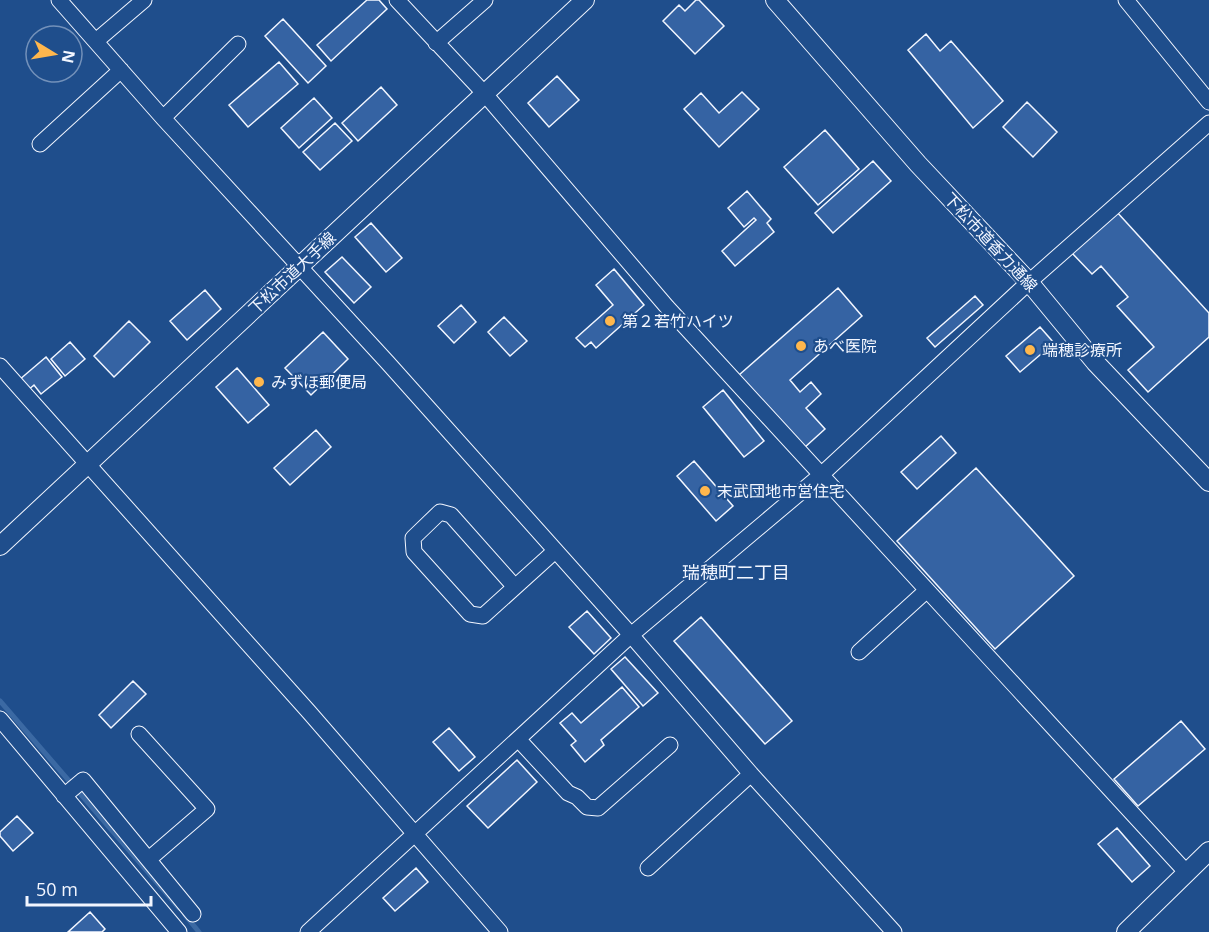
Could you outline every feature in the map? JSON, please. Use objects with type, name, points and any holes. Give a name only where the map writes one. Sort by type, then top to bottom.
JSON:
[{"type":"street","points":[[59,0],[631,635],[751,774],[894,932]]},
{"type":"street","points":[[96,41],[144,0]]},
{"type":"street","points":[[397,0],[484,93],[667,307],[1186,873]]},
{"type":"street","points":[[436,43],[485,0]]},
{"type":"street","name":"下松市道大手線","points":[[0,546],[585,0]]},
{"type":"street","name":"下松市道香力通線","points":[[776,0],[918,164],[1029,282],[1095,362],[1209,482]]},
{"type":"street","points":[[1126,0],[1209,102]]},
{"type":"street","points":[[163,118],[238,44]]},
{"type":"street","points":[[40,144],[121,70]]},
{"type":"street","points":[[308,932],[631,635],[821,475],[1029,282],[1209,123]]},
{"type":"street","points":[[0,366],[416,832],[500,932]]},
{"type":"street","points":[[515,587],[451,515],[440,512],[413,538],[414,552],[470,614],[483,616],[555,551]]},
{"type":"street","points":[[859,652],[926,591]]},
{"type":"street","points":[[0,719],[179,932]]},
{"type":"street","points":[[139,734],[207,809],[149,859]]},
{"type":"street","points":[[518,739],[568,793],[577,797],[587,807],[598,808],[670,745]]},
{"type":"street","points":[[648,868],[751,774]]},
{"type":"street","points":[[64,796],[83,780],[193,915]]},
{"type":"street","points":[[1126,932],[1209,851]]},
{"type":"building","points":[[367,0],[379,0],[387,9],[331,61],[317,45]]},
{"type":"building","points":[[696,0],[699,0],[724,26],[695,54],[663,21],[679,5],[685,11]]},
{"type":"building","points":[[283,19],[326,66],[308,83],[265,36]]},
{"type":"building","points":[[926,34],[940,51],[951,41],[1003,101],[973,128],[908,50]]},
{"type":"building","points":[[279,62],[298,84],[248,127],[229,105]]},
{"type":"building","points":[[557,76],[579,100],[549,127],[528,103]]},
{"type":"building","points":[[381,87],[397,105],[358,141],[342,123]]},
{"type":"building","points":[[742,92],[759,109],[719,147],[684,109],[701,93],[719,113]]},
{"type":"building","points":[[314,98],[332,118],[299,148],[281,128]]},
{"type":"building","points":[[1027,102],[1057,132],[1033,157],[1003,127]]},
{"type":"building","points":[[335,123],[352,141],[320,170],[303,152]]},
{"type":"building","points":[[825,130],[859,169],[818,205],[784,167]]},
{"type":"building","points":[[873,161],[891,181],[833,233],[815,213]]},
{"type":"building","points":[[747,191],[771,219],[767,223],[774,232],[735,266],[722,251],[756,220],[754,218],[744,227],[728,208]]},
{"type":"building","points":[[1116,211],[1209,313],[1209,337],[1148,392],[1128,370],[1154,347],[1117,306],[1128,297],[1101,266],[1092,274],[1071,252]]},
{"type":"building","points":[[371,223],[402,258],[386,272],[355,237]]},
{"type":"building","points":[[342,257],[371,287],[354,303],[325,272]]},
{"type":"building","name":"第２若竹ハイツ","points":[[614,269],[644,305],[596,348],[591,342],[585,347],[576,338],[613,305],[596,285]]},
{"type":"building","name":"あべ医院","points":[[838,288],[862,316],[790,380],[800,392],[811,382],[821,394],[806,408],[825,429],[804,448],[739,375]]},
{"type":"building","points":[[205,290],[221,309],[187,340],[170,321]]},
{"type":"building","points":[[975,296],[983,305],[935,347],[927,338]]},
{"type":"building","points":[[461,305],[476,322],[454,343],[438,326]]},
{"type":"building","points":[[504,317],[527,341],[510,356],[488,332]]},
{"type":"building","points":[[129,321],[150,342],[114,377],[94,356]]},
{"type":"building","name":"端穂診療所","points":[[1040,327],[1054,343],[1020,372],[1006,356]]},
{"type":"building","points":[[323,332],[348,359],[311,395],[285,368]]},
{"type":"building","points":[[70,342],[85,359],[65,376],[51,359]]},
{"type":"building","points":[[46,357],[62,377],[41,394],[34,385],[27,391],[19,380]]},
{"type":"building","points":[[237,368],[269,405],[248,423],[216,387]]},
{"type":"building","points":[[723,390],[764,441],[744,457],[703,407]]},
{"type":"building","points":[[316,430],[331,447],[290,485],[274,468]]},
{"type":"building","points":[[941,436],[956,453],[917,489],[901,472]]},
{"type":"building","name":"末武団地市営住宅","points":[[694,461],[733,506],[716,521],[677,476]]},
{"type":"building","points":[[976,468],[1074,576],[995,649],[897,541]]},
{"type":"building","points":[[587,611],[611,638],[594,654],[569,627]]},
{"type":"building","points":[[701,617],[792,721],[765,744],[674,641]]},
{"type":"building","points":[[625,657],[658,693],[643,706],[611,669]]},
{"type":"building","points":[[133,681],[146,694],[111,728],[99,715]]},
{"type":"building","points":[[622,687],[639,707],[601,740],[604,745],[585,762],[571,745],[576,741],[560,723],[572,713],[581,723]]},
{"type":"building","points":[[1181,721],[1205,749],[1138,806],[1114,779]]},
{"type":"building","points":[[449,728],[475,757],[459,771],[433,742]]},
{"type":"building","points":[[517,760],[537,782],[488,828],[467,806]]},
{"type":"building","points":[[17,816],[33,833],[13,851],[0,836],[0,832]]},
{"type":"building","points":[[1117,828],[1150,866],[1132,882],[1098,844]]},
{"type":"building","points":[[416,868],[428,882],[395,911],[383,898]]},
{"type":"building","points":[[90,912],[105,929],[102,932],[68,932]]},
{"type":"waterway","points":[[0,701],[179,908]]},
{"type":"waterway","points":[[185,915],[199,932]]},
{"type":"place","name":"第２若竹ハイツ","points":[[610,321]]},
{"type":"place","name":"あべ医院","points":[[801,346]]},
{"type":"place","name":"端穂診療所","points":[[1030,350]]},
{"type":"place","name":"みずほ郵便局","points":[[259,382]]},
{"type":"place","name":"末武団地市営住宅","points":[[705,491]]},
{"type":"district","name":"瑞穂町二丁目","points":[[736,572]]}]
